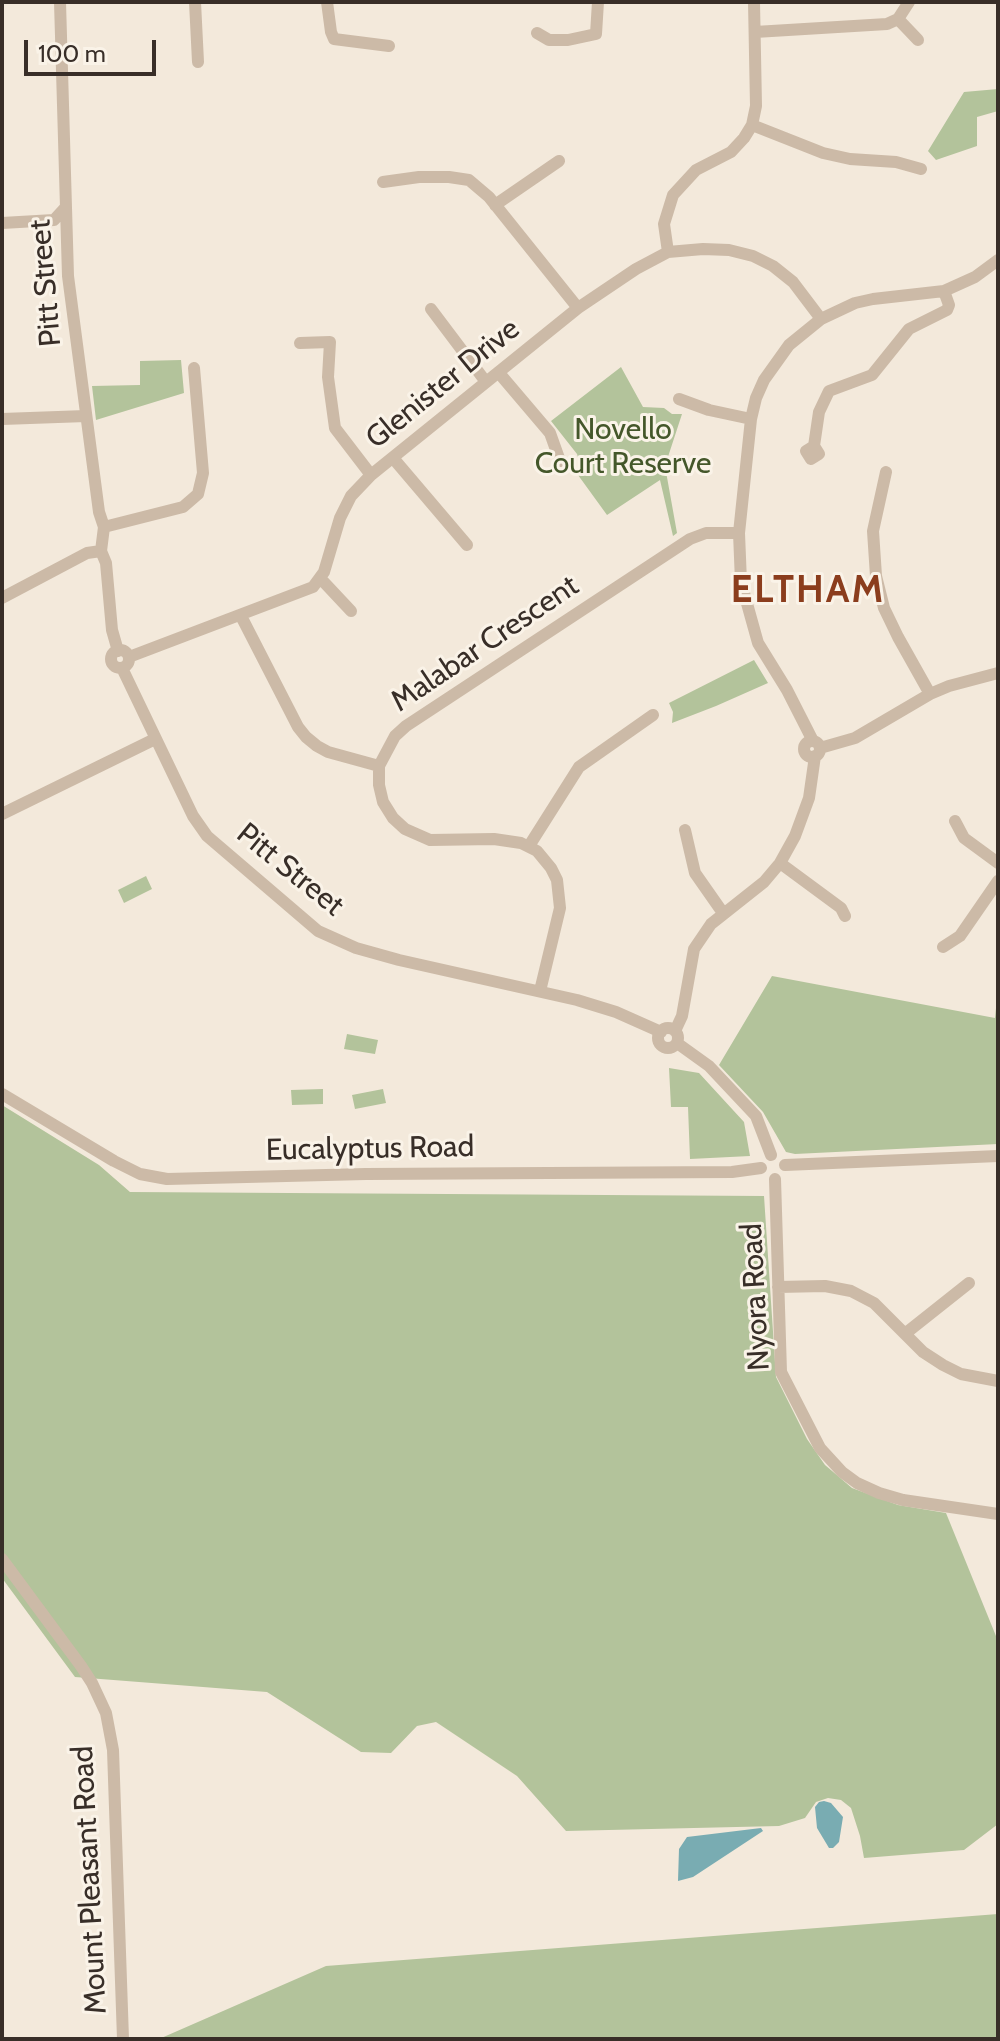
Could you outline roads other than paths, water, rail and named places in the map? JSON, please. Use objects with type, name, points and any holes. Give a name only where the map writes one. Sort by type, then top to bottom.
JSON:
[{"type":"street","name":"Pitt Street","points":[[60,2],[68,276],[99,512],[104,527],[101,551],[106,563],[112,630],[155,739],[193,816],[207,836],[318,931],[334,940],[371,952],[616,1012],[661,1032],[667,1028],[676,1037]]},
{"type":"street","points":[[195,2],[198,62]]},
{"type":"street","points":[[327,2],[334,39],[389,46]]},
{"type":"street","points":[[537,33],[549,40],[568,40],[596,34],[598,2]]},
{"type":"street","points":[[668,252],[664,224],[673,195],[696,170],[731,152],[752,125],[756,106],[754,2]]},
{"type":"street","points":[[755,32],[877,25],[898,19],[909,2]]},
{"type":"street","points":[[898,19],[918,40]]},
{"type":"street","points":[[752,125],[823,153],[850,159],[896,162],[921,169]]},
{"type":"street","points":[[495,205],[559,161]]},
{"type":"street","points":[[383,182],[419,177],[469,180],[495,205],[578,308]]},
{"type":"street","points":[[2,223],[54,220],[65,208]]},
{"type":"street","name":"Glenister Drive","points":[[321,579],[340,518],[351,496],[371,475],[578,308],[636,269],[668,252],[729,250],[753,256],[773,266],[793,282],[821,319]]},
{"type":"street","points":[[771,1155],[756,1116],[709,1066],[676,1037],[694,949],[711,924],[756,890],[780,863],[801,821],[811,784],[813,749],[797,709],[758,643],[741,582],[739,533],[756,398],[776,361],[797,337],[821,319],[855,303],[944,291],[975,277],[998,260]]},
{"type":"street","points":[[814,446],[819,412],[829,391],[872,375],[909,329],[947,310],[949,305],[944,291]]},
{"type":"street","points":[[431,309],[486,382]]},
{"type":"street","points":[[300,343],[330,342],[328,377],[335,428],[371,475]]},
{"type":"street","points":[[104,527],[183,507],[198,494],[203,473],[194,368]]},
{"type":"street","points":[[499,373],[550,433],[560,461]]},
{"type":"street","points":[[679,399],[709,410],[751,419]]},
{"type":"street","points":[[2,419],[86,416]]},
{"type":"street","points":[[393,458],[467,545]]},
{"type":"street","points":[[886,472],[873,531],[876,576],[884,608],[930,694]]},
{"type":"street","name":"Malabar Crescent","points":[[379,766],[395,736],[406,726],[690,539],[706,533],[739,533]]},
{"type":"street","points":[[2,598],[87,553],[101,551]]},
{"type":"street","points":[[123,659],[304,592],[321,579],[351,611]]},
{"type":"street","points":[[241,616],[298,727],[306,737],[328,752],[379,766],[383,802],[393,818],[419,837],[440,841],[504,840],[529,846],[551,868],[560,894],[560,908],[540,991]]},
{"type":"street","points":[[813,749],[855,738],[930,694],[967,680],[998,673]]},
{"type":"street","points":[[529,846],[579,767],[653,715]]},
{"type":"street","points":[[2,814],[155,739]]},
{"type":"street","points":[[955,821],[964,838],[998,863]]},
{"type":"street","points":[[685,830],[695,873],[723,913]]},
{"type":"street","points":[[780,863],[841,908],[845,916]]},
{"type":"street","points":[[943,947],[960,936],[998,881]]},
{"type":"street","name":"Eucalyptus Road","points":[[2,1094],[114,1161],[140,1174],[167,1179],[366,1174],[732,1172],[761,1168]]},
{"type":"street","points":[[771,1155],[779,1156],[785,1165],[784,1172],[775,1179],[766,1176],[761,1168],[764,1159],[771,1155]]},
{"type":"street","points":[[785,1165],[998,1156]]},
{"type":"street","name":"Nyora Road","points":[[775,1179],[781,1372],[811,1433],[829,1460],[857,1483],[879,1493],[903,1500],[998,1514]]},
{"type":"street","points":[[906,1333],[969,1283]]},
{"type":"street","points":[[778,1287],[825,1286],[851,1291],[874,1303],[923,1352],[943,1365],[961,1374],[998,1381]]},
{"type":"street","name":"Mount Pleasant Road","points":[[2,1559],[92,1683],[110,1732],[123,2039]]},
{"type":"water","points":[[824,1801],[831,1803],[843,1817],[839,1842],[833,1848],[829,1848],[817,1828],[815,1807]]},
{"type":"water","points":[[761,1828],[763,1831],[693,1877],[678,1881],[679,1849],[687,1837]]},
{"type":"district","name":"ELTHAM","points":[[808,591]]},
{"type":"park label","name":"Novello Court Reserve","points":[[623,447]]}]
